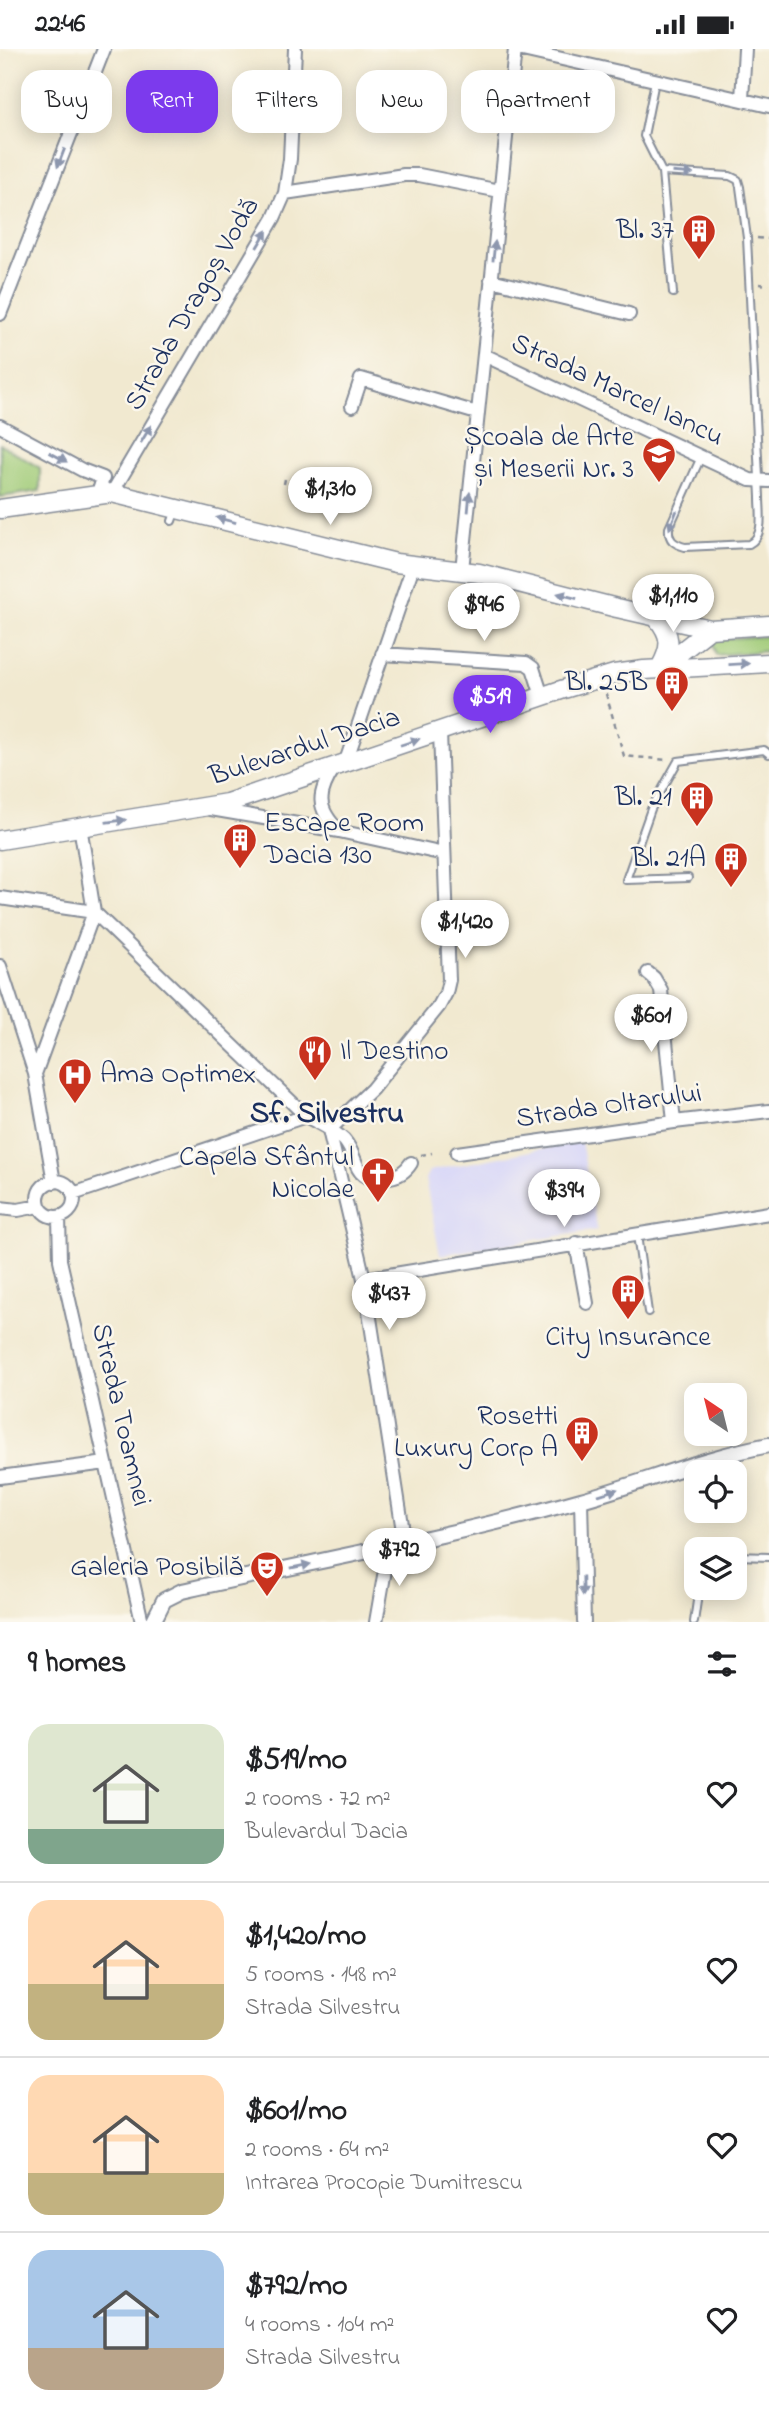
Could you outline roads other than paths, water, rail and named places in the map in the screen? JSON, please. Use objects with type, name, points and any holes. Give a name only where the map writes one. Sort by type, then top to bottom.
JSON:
[{"type":"main road","points":[[0,509],[108,487],[174,515],[413,566],[462,570],[657,618],[710,629],[769,625]]},
{"type":"main road","points":[[657,618],[665,628],[670,643],[659,669]]},
{"type":"main road","points":[[710,629],[706,645],[710,666]]},
{"type":"main road","points":[[659,669],[710,629]]},
{"type":"main road","name":"Bulevardul Dacia","points":[[0,840],[205,808],[236,800],[601,677],[659,669],[769,663]]},
{"type":"street","points":[[0,314],[103,49]]},
{"type":"street","name":"Strada Dragoș Vodă","points":[[108,487],[275,218],[285,193],[290,159],[295,49]]},
{"type":"street","points":[[462,570],[517,49],[769,106]]},
{"type":"street","points":[[742,99],[745,49]]},
{"type":"street","points":[[285,193],[404,175],[419,175],[500,191]]},
{"type":"street","points":[[491,280],[629,314]]},
{"type":"street","name":"Strada Marcel Iancu","points":[[484,355],[750,480],[764,481]]},
{"type":"street","points":[[352,406],[361,379],[477,413]]},
{"type":"street","points":[[0,426],[108,487]]},
{"type":"street","points":[[339,831],[321,805],[323,787],[340,766],[413,566]]},
{"type":"street","points":[[383,654],[526,663],[533,669],[542,696]]},
{"type":"street","points":[[329,1130],[372,1089],[439,1006],[446,993],[449,980],[440,732]]},
{"type":"street","points":[[205,808],[339,831],[444,854]]},
{"type":"street","points":[[35,1073],[94,912],[80,826]]},
{"type":"street","points":[[0,898],[94,912],[306,1116],[345,1142],[352,1158],[366,1177],[378,1179],[394,1176],[402,1173],[411,1163]]},
{"type":"street","points":[[0,966],[35,1073],[54,1182]]},
{"type":"street","points":[[648,973],[661,990],[674,1122]]},
{"type":"street","name":"Strada Oltarului","points":[[457,1153],[769,1111]]},
{"type":"street","points":[[73,1194],[306,1116]]},
{"type":"street","points":[[329,1130],[364,1279],[405,1544]]},
{"type":"street","points":[[46,1184],[64,1184],[73,1194],[72,1208],[59,1217],[47,1215],[39,1206],[38,1198],[46,1184]]},
{"type":"street","points":[[0,1208],[18,1210],[39,1206]]},
{"type":"street","points":[[364,1279],[769,1213]]},
{"type":"street","name":"Strada Toamnei","points":[[59,1217],[60,1260],[142,1622]]},
{"type":"street","points":[[576,1244],[587,1303]]},
{"type":"street","points":[[153,1622],[164,1600],[182,1591],[405,1544],[581,1500],[732,1453],[769,1445]]},
{"type":"street","points":[[0,1477],[106,1463]]},
{"type":"street","points":[[581,1500],[584,1622]]},
{"type":"street","points":[[376,1622],[389,1547]]},
{"type":"lane","points":[[655,81],[644,136],[662,172],[673,293]]},
{"type":"lane","points":[[662,172],[730,176],[738,180],[747,238],[764,481],[760,533],[755,541],[750,544],[700,547],[676,545],[670,538],[669,528],[701,457]]},
{"type":"lane","points":[[688,878],[626,880],[651,809],[678,761],[764,750],[769,754]]},
{"type":"lane","points":[[636,1233],[648,1312]]},
{"type":"lane","points":[[747,1556],[769,1557]]},
{"type":"lane","points":[[694,1622],[697,1600]]},
{"type":"place","name":"Bl. 37","points":[[699,261]]},
{"type":"place","name":"Școala de Arte și Meserii Nr. 3","points":[[659,484]]},
{"type":"place","name":"Bl. 25B","points":[[672,713]]},
{"type":"place","name":"Bl. 21","points":[[697,828]]},
{"type":"place","name":"Escape Room Dacia 130","points":[[240,870]]},
{"type":"place","name":"Bl. 21A","points":[[731,889]]},
{"type":"place","name":"Il Destino","points":[[315,1082]]},
{"type":"place","name":"Ama Optimex","points":[[75,1105]]},
{"type":"place","name":"Capela Sfântul Nicolae","points":[[378,1204]]},
{"type":"place","name":"City Insurance","points":[[628,1321]]},
{"type":"place","name":"Rosetti Luxury Corp A","points":[[582,1463]]},
{"type":"place","name":"Galeria Posibilă","points":[[267,1598]]},
{"type":"district","name":"Sf. Silvestru","points":[[327,1115]]}]
